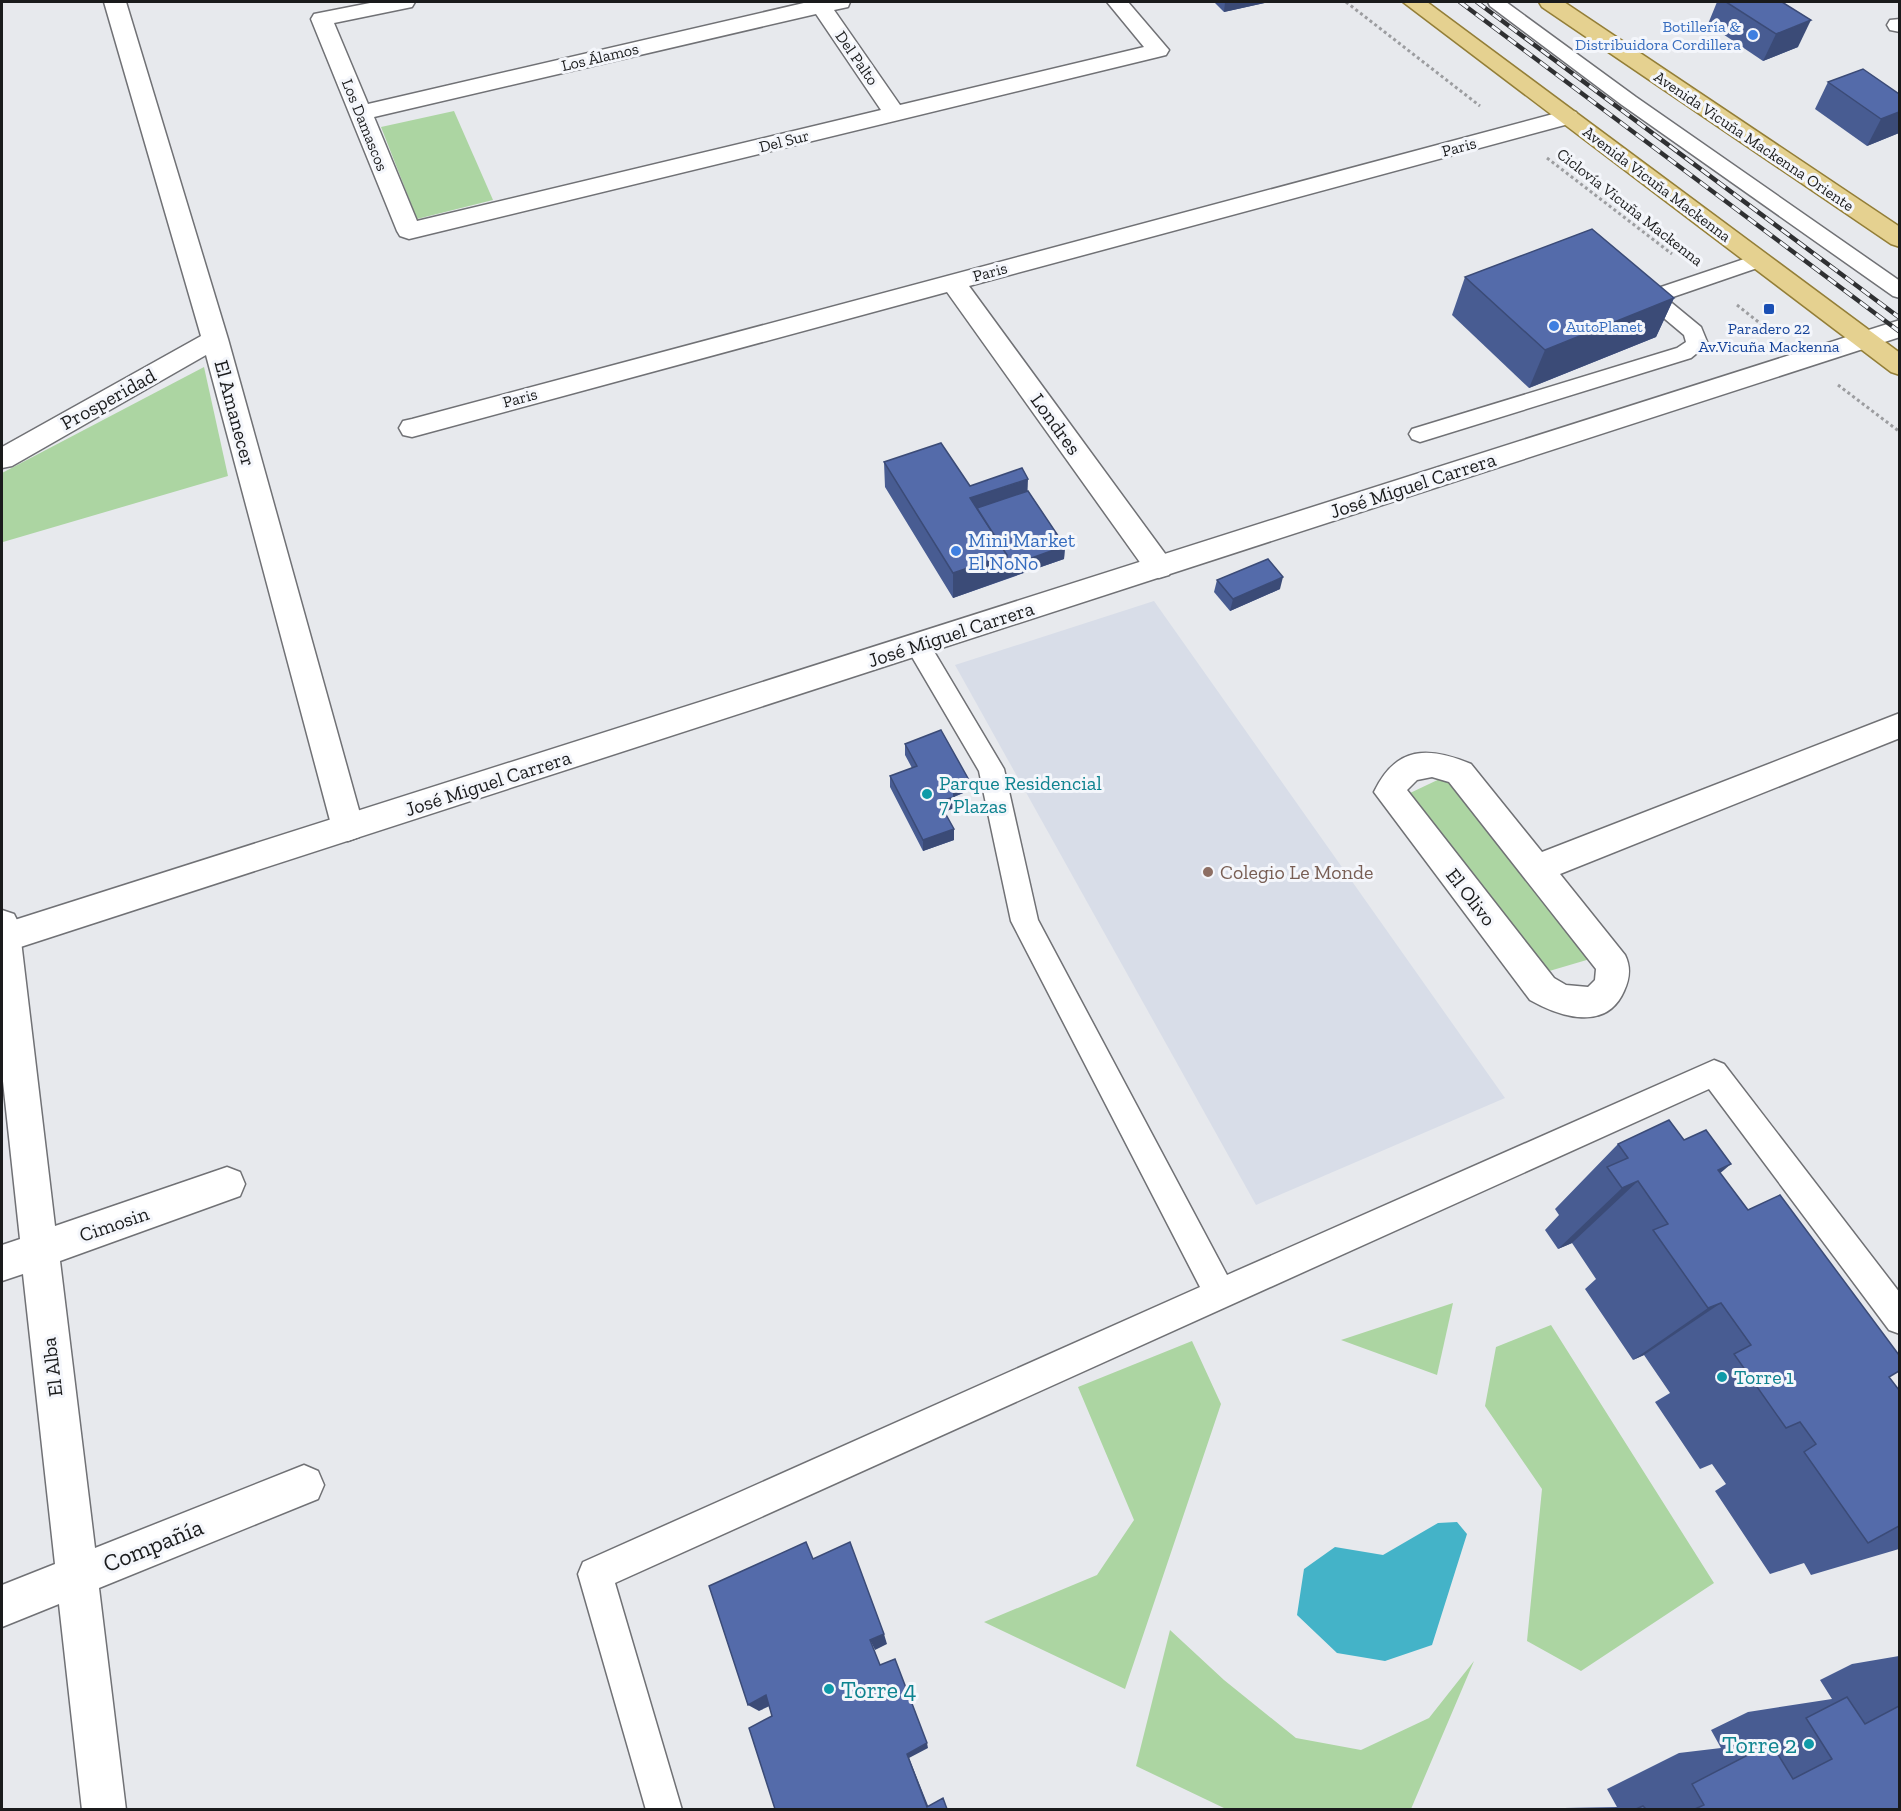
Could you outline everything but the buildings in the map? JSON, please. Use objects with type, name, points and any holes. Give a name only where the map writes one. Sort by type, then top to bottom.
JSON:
[{"type":"main road","name":"Avenida Vicuña Mackenna","points":[[1414,2],[1899,366]]},
{"type":"main road","name":"Avenida Vicuña Mackenna Oriente","points":[[1550,2],[1899,239]]},
{"type":"street","name":"El Amanecer","points":[[115,2],[215,339],[348,828]]},
{"type":"street","name":"Los Damascos","points":[[404,2],[322,19],[409,231]]},
{"type":"street","name":"Del Sur","points":[[409,231],[1158,50],[1117,2]]},
{"type":"street","name":"Los Álamos","points":[[360,113],[826,3]]},
{"type":"street","name":"Del Palto","points":[[826,3],[895,114]]},
{"type":"street","name":"Paris","points":[[412,428],[1568,117]]},
{"type":"street","name":"Londres","points":[[953,282],[1159,567]]},
{"type":"street","name":"José Miguel Carrera","points":[[2,934],[348,828],[1899,328]]},
{"type":"street","name":"Prosperidad","points":[[2,459],[215,339]]},
{"type":"street","points":[[1536,869],[1899,725]]},
{"type":"street","name":"El Olivo","points":[[1418,766],[1446,767],[1460,773],[1536,869],[1613,964],[1614,979],[1609,991],[1598,999],[1585,1003],[1570,1003],[1555,998],[1542,989],[1390,792],[1395,780],[1404,771],[1418,766]]},
{"type":"street","name":"El Alba","points":[[2,934],[104,1809]]},
{"type":"street","name":"Cimosin","points":[[2,1263],[227,1184]]},
{"type":"street","name":"Compañía","points":[[2,1606],[304,1485]]},
{"type":"lane","points":[[1496,2],[1629,101],[1899,291]]},
{"type":"lane","points":[[1653,297],[1759,260]]},
{"type":"lane","points":[[1420,434],[1684,353],[1697,344],[1694,332],[1628,277]]},
{"type":"lane","points":[[917,645],[991,769],[1025,921],[1221,1295]]},
{"type":"lane","points":[[664,1809],[595,1574],[1714,1074],[1894,1307]]},
{"type":"path","name":"Ciclovía Vicuña Mackenna","points":[[1346,2],[1899,432]]},
{"type":"shaded area","name":"Colegio Le Monde","points":[[1154,601],[1505,1098],[1256,1205],[955,665]]},
{"type":"green space","points":[[454,111],[493,200],[417,219],[381,127]]},
{"type":"green space","points":[[204,367],[228,476],[3,542],[2,473]]},
{"type":"green space","points":[[1448,775],[1590,959],[1546,972],[1408,794]]},
{"type":"green space","points":[[1453,1303],[1437,1375],[1341,1340]]},
{"type":"green space","points":[[1551,1325],[1714,1583],[1581,1671],[1527,1641],[1542,1489],[1485,1406],[1496,1347]]},
{"type":"green space","points":[[1192,1341],[1221,1404],[1125,1689],[984,1622],[1097,1575],[1134,1520],[1078,1387]]},
{"type":"green space","points":[[1170,1630],[1224,1680],[1296,1738],[1361,1750],[1429,1718],[1474,1661],[1411,1809],[1226,1809],[1136,1766]]},
{"type":"water","points":[[1457,1522],[1467,1534],[1432,1645],[1385,1661],[1337,1653],[1297,1615],[1304,1569],[1335,1547],[1383,1555],[1438,1523]]},
{"type":"railway","points":[[1460,2],[1900,332]]},
{"type":"railway","points":[[1477,2],[1900,318]]},
{"type":"place","name":"Botillería & Distribuidora Cordillera","points":[[1753,35]]},
{"type":"place","name":"Paradero 22 Av.Vicuña Mackenna","points":[[1769,309]]},
{"type":"place","name":"AutoPlanet","points":[[1554,326]]},
{"type":"place","name":"Mini Market El NoNo","points":[[956,551]]},
{"type":"place","name":"Parque Residencial 7 Plazas","points":[[927,794]]},
{"type":"place","name":"Colegio Le Monde","points":[[1208,872]]},
{"type":"place","name":"Torre 1","points":[[1722,1377]]},
{"type":"place","name":"Torre 4","points":[[829,1689]]},
{"type":"place","name":"Torre 2","points":[[1809,1744]]}]
